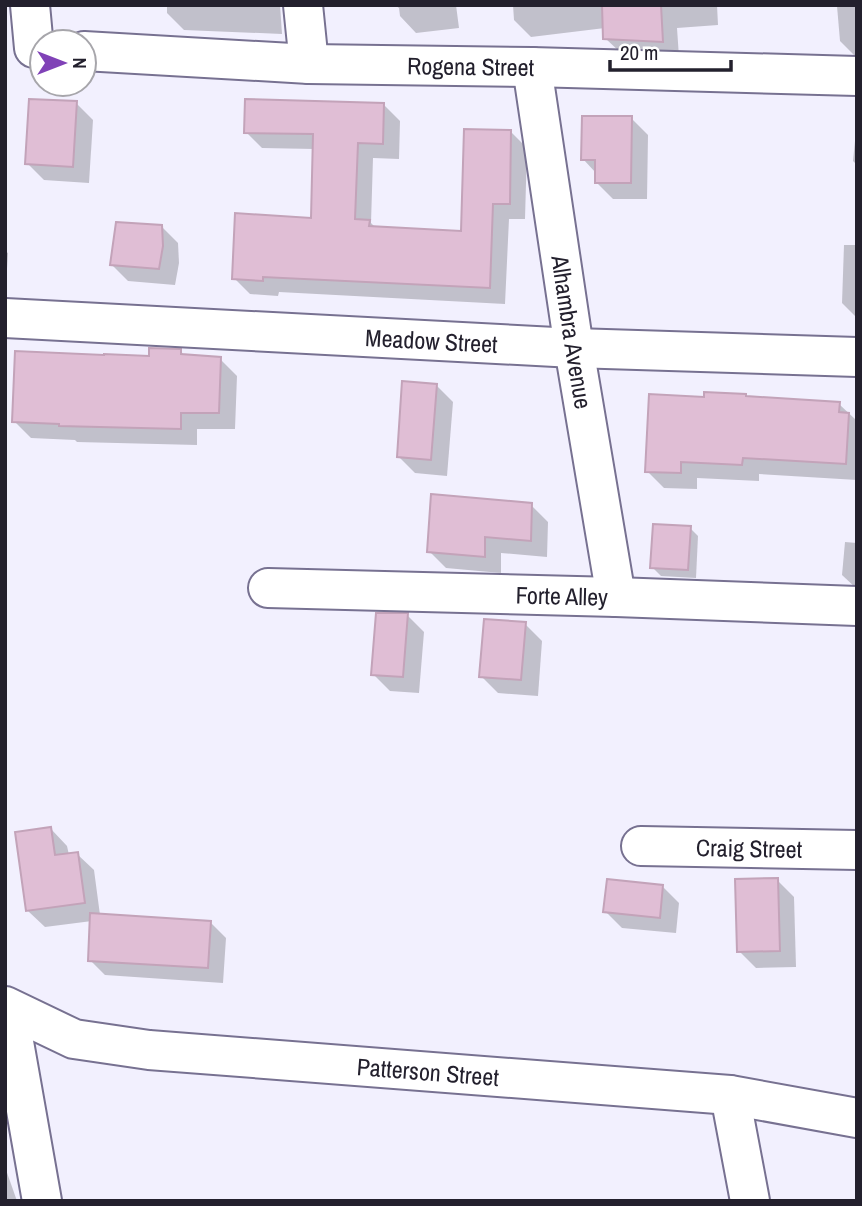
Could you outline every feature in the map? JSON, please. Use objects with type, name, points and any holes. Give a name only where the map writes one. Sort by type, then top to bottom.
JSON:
[{"type":"street","points":[[27,48],[30,5]]},
{"type":"street","points":[[303,5],[309,64]]},
{"type":"street","name":"Rogena Street","points":[[98,52],[309,64],[857,76]]},
{"type":"street","name":"Alhambra Avenue","points":[[532,67],[574,348],[616,597]]},
{"type":"street","name":"Meadow Street","points":[[5,318],[574,348],[857,357]]},
{"type":"street","name":"Forte Alley","points":[[268,588],[857,606]]},
{"type":"street","name":"Craig Street","points":[[641,846],[857,850]]},
{"type":"street","points":[[7,1007],[42,1201]]},
{"type":"street","name":"Patterson Street","points":[[7,1007],[74,1039],[149,1050],[730,1095],[857,1118]]},
{"type":"street","points":[[730,1095],[750,1201]]},
{"type":"building","points":[[602,5],[661,5],[663,42],[603,39]]},
{"type":"building","points":[[29,99],[77,101],[73,167],[25,164]]},
{"type":"building","points":[[245,99],[384,103],[383,144],[358,143],[355,219],[370,220],[369,226],[461,231],[464,129],[511,130],[510,204],[493,204],[490,288],[263,277],[263,281],[232,279],[235,213],[311,218],[313,134],[244,133]]},
{"type":"building","points":[[582,116],[632,116],[631,183],[595,183],[595,160],[581,160]]},
{"type":"building","points":[[116,222],[162,225],[163,246],[159,269],[110,265]]},
{"type":"building","points":[[149,348],[181,349],[181,354],[221,357],[219,413],[181,413],[181,429],[12,422],[15,351],[149,356]]},
{"type":"building","points":[[402,381],[437,384],[431,460],[397,457]]},
{"type":"building","points":[[704,392],[840,402],[839,412],[849,413],[846,464],[743,458],[742,465],[681,462],[681,473],[645,472],[649,394],[704,397]]},
{"type":"building","points":[[431,494],[532,503],[531,541],[485,537],[485,557],[427,552]]},
{"type":"building","points":[[653,524],[691,526],[688,570],[650,568]]},
{"type":"building","points":[[376,613],[408,613],[403,677],[371,675]]},
{"type":"building","points":[[484,619],[526,622],[521,680],[479,677]]},
{"type":"building","points":[[51,827],[55,855],[78,852],[85,903],[26,911],[15,832]]},
{"type":"building","points":[[778,878],[780,951],[737,952],[735,879]]},
{"type":"building","points":[[607,879],[663,885],[660,918],[603,912]]},
{"type":"building","points":[[90,913],[211,921],[208,968],[88,961]]}]
